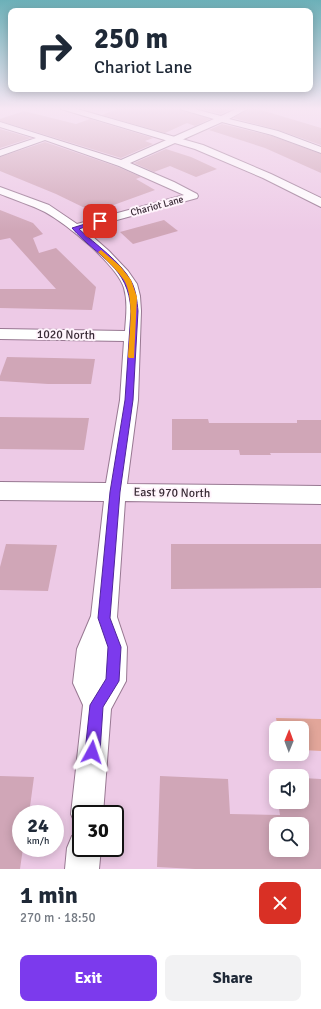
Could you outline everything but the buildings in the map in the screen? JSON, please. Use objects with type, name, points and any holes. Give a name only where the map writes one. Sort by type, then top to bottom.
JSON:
[{"type":"street","points":[[0,153],[10,150]]},
{"type":"street","points":[[80,150],[122,163],[152,150]]},
{"type":"street","points":[[201,150],[230,160],[321,203]]},
{"type":"street","name":"Chariot Lane","points":[[75,228],[192,196],[153,176],[122,163]]},
{"type":"street","points":[[0,190],[51,210],[68,222],[117,267],[128,281],[134,297],[129,400],[115,492],[104,618],[114,647],[112,681],[97,705],[88,805]]},
{"type":"street","name":"1020 North","points":[[0,334],[133,336]]},
{"type":"street","name":"East 970 North","points":[[0,491],[321,495]]},
{"type":"street","points":[[82,869],[83,857]]},
{"type":"shaded area","points":[[276,718],[321,719],[321,751],[309,750],[309,721],[277,721]]},
{"type":"slow traffic","points":[[101,252],[117,267],[128,281],[134,297],[132,357]]},
{"type":"route","points":[[92,752],[97,705],[112,681],[114,647],[104,618],[115,492],[129,400],[134,311],[134,297],[128,281],[117,267],[75,228],[100,221]]}]
